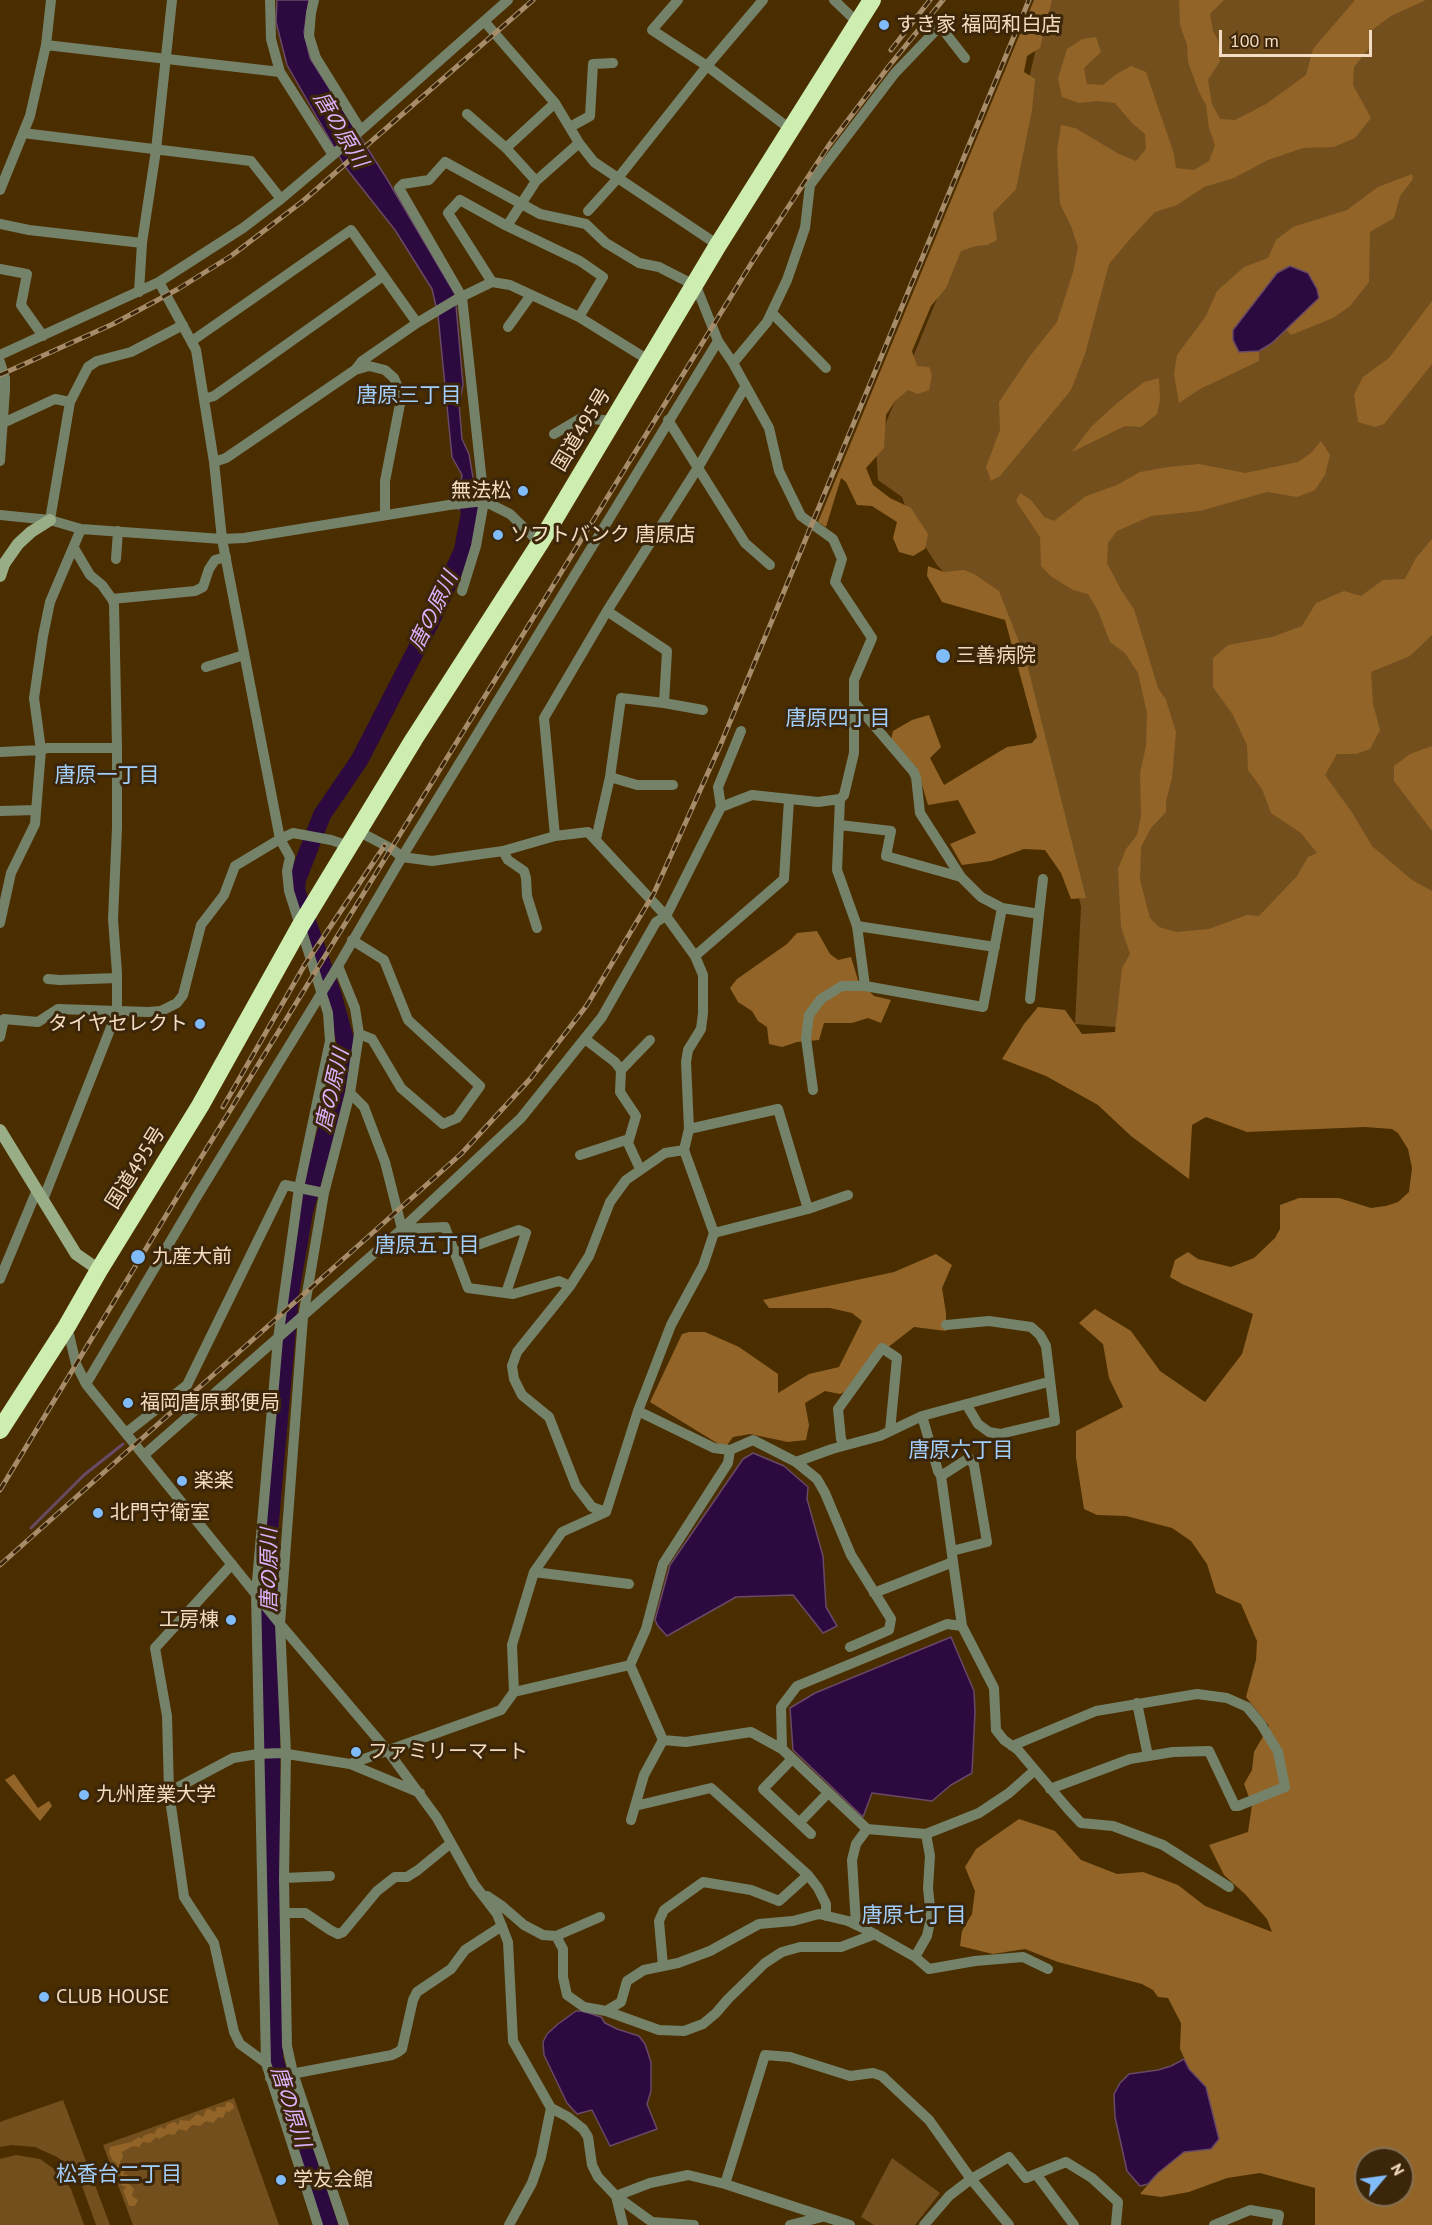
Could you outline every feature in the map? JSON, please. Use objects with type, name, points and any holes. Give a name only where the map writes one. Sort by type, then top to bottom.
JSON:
[{"type":"highway","name":"国道495号","points":[[2,1422],[67,1326],[200,1106],[300,926],[327,883],[346,839],[414,739],[540,543],[696,286],[718,245],[872,0]]},
{"type":"street","points":[[0,190],[30,116],[46,45],[51,0]]},
{"type":"street","points":[[139,292],[142,243],[156,150],[172,0]]},
{"type":"street","points":[[270,0],[271,39],[280,72],[333,155]]},
{"type":"street","points":[[315,0],[311,13],[309,36],[316,58],[357,132]]},
{"type":"street","points":[[0,355],[159,282],[243,228],[333,155],[508,0]]},
{"type":"street","points":[[678,0],[652,30],[707,66],[790,129]]},
{"type":"street","points":[[588,211],[618,178],[707,66],[764,0]]},
{"type":"street","points":[[834,0],[857,22]]},
{"type":"street","points":[[484,21],[555,103],[579,143],[594,162],[718,245]]},
{"type":"street","points":[[733,363],[772,313],[787,280],[805,228],[810,185],[824,166],[895,73],[940,26],[965,58]]},
{"type":"street","points":[[46,45],[280,72]]},
{"type":"street","points":[[570,127],[590,116],[593,64],[613,63]]},
{"type":"street","points":[[506,148],[555,103]]},
{"type":"street","points":[[467,114],[506,148],[536,181]]},
{"type":"street","points":[[23,134],[251,161],[281,199]]},
{"type":"street","points":[[507,226],[536,181],[579,143]]},
{"type":"street","points":[[462,591],[476,546],[484,501],[460,298],[399,188],[403,184],[429,180],[445,162],[540,214],[586,224],[606,243],[639,263],[658,267],[696,286],[718,341],[733,363],[769,428],[779,471],[801,516],[833,539],[842,559],[835,582],[872,638],[854,680],[854,753],[844,795],[840,799],[818,802],[752,795],[721,807]]},
{"type":"street","points":[[492,282],[448,213],[460,200],[507,226],[580,261],[603,277],[579,317]]},
{"type":"street","points":[[0,224],[29,230],[142,243]]},
{"type":"street","points":[[192,341],[351,230],[417,323]]},
{"type":"street","points":[[0,269],[27,274],[21,305],[43,336]]},
{"type":"street","points":[[204,399],[214,396],[383,276]]},
{"type":"street","points":[[159,282],[196,350],[214,462],[225,557],[280,839],[290,857],[287,871],[289,891],[327,1012],[330,1041],[302,1188],[280,1337],[258,1596],[266,2063],[318,2225]]},
{"type":"street","points":[[214,462],[226,458],[355,370],[362,361],[435,311],[492,282],[510,285],[579,317],[650,361]]},
{"type":"street","points":[[508,327],[531,295]]},
{"type":"street","points":[[772,313],[826,368]]},
{"type":"street","points":[[0,576],[4,564],[18,544],[50,520],[69,402],[88,367],[131,352],[183,325]]},
{"type":"street","points":[[86,1384],[402,857],[718,341]]},
{"type":"street","points":[[0,362],[5,378],[0,461]]},
{"type":"street","points":[[355,370],[369,366],[385,370],[394,378],[399,390],[400,404],[385,481],[385,516]]},
{"type":"street","points":[[555,836],[544,718],[745,387]]},
{"type":"street","points":[[3,423],[54,399],[69,402]]},
{"type":"street","points":[[554,434],[581,418],[614,421]]},
{"type":"street","points":[[668,420],[699,466],[745,543],[770,565]]},
{"type":"street","points":[[0,515],[50,520],[81,529],[222,539],[244,538],[484,501],[510,514],[540,543]]},
{"type":"street","points":[[0,923],[6,873],[35,824],[41,750],[34,698],[42,636],[50,602],[81,529]]},
{"type":"street","points":[[116,559],[118,531]]},
{"type":"street","points":[[0,1279],[40,1195],[117,1012],[113,919],[117,828],[116,651],[112,599],[102,585],[90,575],[74,548]]},
{"type":"street","points":[[112,599],[195,591],[203,587],[215,560],[225,557]]},
{"type":"street","points":[[607,611],[667,651],[664,703]]},
{"type":"street","points":[[206,667],[244,655]]},
{"type":"street","points":[[596,839],[610,777],[621,698],[703,710]]},
{"type":"street","points":[[854,702],[913,771],[916,777],[920,813],[961,877],[981,897],[1002,908],[1039,914]]},
{"type":"street","points":[[144,1455],[402,1229],[521,1118],[602,1017],[656,922],[666,916],[721,807],[718,787],[741,731]]},
{"type":"street","points":[[0,752],[47,748],[117,748]]},
{"type":"street","points":[[610,777],[637,784],[673,785]]},
{"type":"street","points":[[840,799],[837,870],[857,926],[865,986]]},
{"type":"street","points":[[695,956],[784,879],[789,800]]},
{"type":"street","points":[[0,811],[36,810]]},
{"type":"street","points":[[840,825],[891,831],[886,856],[961,877]]},
{"type":"street","points":[[0,1037],[4,1019],[38,1022],[58,1009],[117,1012],[161,1011],[177,1003],[183,994],[201,925],[224,895],[235,866],[293,833],[346,839],[392,849],[402,857],[432,861],[503,851],[555,836],[588,832],[627,877],[666,916],[695,956],[703,975],[703,1013],[701,1029],[688,1050],[686,1062],[688,1129],[684,1150],[714,1233],[703,1266],[671,1325],[638,1411],[606,1512],[561,1532],[534,1572],[512,1645],[514,1692],[501,1710],[350,1764]]},
{"type":"street","points":[[503,851],[508,860],[524,871],[527,896],[537,928]]},
{"type":"street","points":[[1030,999],[1043,879]]},
{"type":"street","points":[[813,1090],[806,1038],[809,1015],[821,999],[842,986],[865,986],[983,1007],[1002,908]]},
{"type":"street","points":[[857,926],[995,947]]},
{"type":"street","points":[[352,940],[384,960],[408,1020],[480,1086],[457,1118],[443,1124],[401,1088],[372,1039],[359,1034]]},
{"type":"street","points":[[336,968],[355,1008],[359,1034],[350,1094],[322,1193],[300,1319],[278,1621],[283,1753],[287,2046],[293,2073],[344,2225]]},
{"type":"street","points":[[48,979],[117,978]]},
{"type":"street","points":[[585,1039],[615,1062],[621,1070],[620,1092],[636,1116],[628,1143],[640,1169]]},
{"type":"street","points":[[621,1070],[650,1040]]},
{"type":"street","points":[[350,1094],[364,1107],[385,1162],[402,1229]]},
{"type":"street","points":[[688,1129],[778,1109],[808,1209]]},
{"type":"street","points":[[0,1130],[76,1254],[99,1270]]},
{"type":"street","points":[[580,1155],[629,1139]]},
{"type":"street","points":[[606,1512],[592,1507],[576,1486],[549,1417],[522,1395],[514,1379],[512,1366],[518,1352],[570,1286],[589,1256],[610,1202],[626,1180],[665,1153],[684,1150]]},
{"type":"street","points":[[126,1433],[187,1385],[285,1185],[322,1193]]},
{"type":"street","points":[[714,1233],[808,1209],[848,1196]]},
{"type":"street","points":[[402,1229],[445,1227],[468,1288],[513,1294],[559,1281],[570,1286]]},
{"type":"street","points":[[455,1253],[519,1230],[526,1233],[506,1293]]},
{"type":"street","points":[[946,1325],[988,1321],[1031,1327],[1040,1335],[1046,1346],[1048,1382],[1055,1421],[1000,1434],[989,1432],[978,1424],[966,1404]]},
{"type":"street","points":[[67,1326],[76,1364],[86,1384],[278,1621],[387,1750],[420,1793],[481,1893],[497,1914],[508,1942],[513,2041],[552,2108],[584,2129],[588,2137],[592,2165],[598,2177],[616,2196],[652,2222],[694,2225]]},
{"type":"street","points":[[844,1445],[841,1439],[838,1409],[882,1348],[897,1358],[890,1431]]},
{"type":"street","points":[[796,1462],[844,1445],[880,1436],[922,1416],[1048,1382]]},
{"type":"street","points":[[638,1411],[714,1448],[730,1450],[753,1440],[796,1462],[817,1479],[850,1555],[891,1619],[889,1630],[850,1647]]},
{"type":"street","points":[[922,1416],[941,1476],[962,1626],[994,1688],[996,1730],[1035,1770],[1081,1823],[1113,1826],[1154,1841],[1229,1887]]},
{"type":"street","points":[[663,1740],[630,1665],[646,1629],[663,1564],[728,1462],[730,1450]]},
{"type":"street","points":[[874,1593],[987,1542],[974,1465],[969,1458],[941,1476]]},
{"type":"street","points":[[232,1564],[155,1648],[167,1716],[169,1792],[184,1896],[214,1943],[234,2032],[240,2044],[266,2063]]},
{"type":"street","points":[[534,1572],[629,1584]]},
{"type":"street","points":[[782,1749],[781,1707],[797,1686],[947,1624],[962,1626]]},
{"type":"street","points":[[514,1692],[630,1665]]},
{"type":"street","points":[[1012,1746],[1096,1711],[1197,1695],[1227,1698],[1247,1707],[1261,1724],[1278,1752],[1285,1787],[1235,1806],[1209,1750],[1173,1752],[1130,1759],[1050,1789]]},
{"type":"street","points":[[1137,1703],[1148,1756]]},
{"type":"street","points":[[663,1740],[686,1742],[751,1732],[782,1749],[827,1794],[867,1829],[926,1834],[979,1813],[1035,1770]]},
{"type":"street","points":[[631,1820],[644,1775],[663,1740]]},
{"type":"street","points":[[169,1792],[233,1758],[261,1753],[283,1753],[350,1764],[420,1793]]},
{"type":"street","points":[[792,1760],[763,1789],[811,1834]]},
{"type":"street","points":[[635,1806],[711,1788],[808,1875],[826,1904],[826,1916]]},
{"type":"street","points":[[802,1820],[827,1794]]},
{"type":"street","points":[[856,1925],[852,1860],[856,1844],[867,1829]]},
{"type":"street","points":[[915,1957],[927,1936],[931,1917],[928,1888],[930,1856],[926,1834]]},
{"type":"street","points":[[285,1913],[305,1913],[338,1934],[343,1932],[377,1891],[394,1877],[406,1877],[412,1874],[451,1843]]},
{"type":"street","points":[[663,1966],[659,1921],[664,1910],[703,1882],[751,1890],[779,1901],[808,1875]]},
{"type":"street","points":[[284,1878],[330,1876]]},
{"type":"street","points":[[481,1893],[502,1906],[524,1925],[543,1935],[556,1936],[600,1917]]},
{"type":"street","points":[[606,2011],[621,2002],[627,1981],[644,1970],[710,1951],[759,1924],[793,1921],[819,1914],[856,1925],[875,1934],[915,1957],[930,1969],[975,1961],[1023,1957],[1048,1969]]},
{"type":"street","points":[[270,2078],[398,2052],[402,2049],[413,2000],[417,1992],[451,1969],[465,1950],[502,1926]]},
{"type":"street","points":[[556,1936],[562,1949],[563,1977],[567,1995],[584,2007],[606,2011],[658,2030],[684,2031],[703,2024],[765,1963],[782,1952],[800,1947],[841,1947],[875,1934]]},
{"type":"street","points":[[725,2184],[765,2055],[790,2057],[850,2076],[873,2073],[882,2076],[929,2121],[971,2179],[1009,2225]]},
{"type":"street","points":[[509,2225],[532,2183],[541,2157],[552,2108]]},
{"type":"street","points":[[929,2223],[949,2196],[971,2179],[1009,2157],[1026,2178],[1066,2162],[1092,2178],[1118,2202],[1116,2225]]},
{"type":"street","points":[[1036,2174],[1074,2225]]},
{"type":"street","points":[[616,2196],[650,2183],[688,2175],[725,2184],[850,2225]]},
{"type":"street","points":[[616,2196],[623,2225]]},
{"type":"street","points":[[1219,2224],[1250,2210],[1279,2215],[1277,2225]]},
{"type":"street","points":[[790,2225],[823,2217]]},
{"type":"shaded area","points":[[1034,0],[1052,0],[1040,48],[1027,56],[1024,72],[1035,79],[1032,110],[1016,189],[993,213],[997,240],[987,245],[961,251],[946,288],[931,306],[912,351],[917,366],[929,367],[932,375],[929,390],[918,394],[908,390],[895,401],[886,415],[884,448],[866,468],[873,485],[890,498],[911,508],[928,534],[925,549],[913,556],[899,552],[893,538],[897,522],[872,506],[857,505],[846,482],[841,478],[826,527],[818,522]]},
{"type":"shaded area","points":[[1047,0],[1432,0],[1432,907],[1322,937],[1116,1027],[1075,1024],[1081,907],[1064,830],[1008,617],[946,575],[913,528],[902,497],[878,480],[876,447],[962,238],[1007,175]]},
{"type":"shaded area","points":[[1179,0],[1224,0],[1210,14],[1213,31],[1218,40],[1220,61],[1208,80],[1212,104],[1220,119],[1235,120],[1266,104],[1306,75],[1313,49],[1355,0],[1426,0],[1391,16],[1372,30],[1370,47],[1354,67],[1353,85],[1371,118],[1355,138],[1334,147],[1303,148],[1268,160],[1234,178],[1204,187],[1177,205],[1155,212],[1130,239],[1109,264],[1085,354],[1071,390],[1000,476],[991,481],[986,467],[1000,430],[999,402],[1030,356],[1057,322],[1073,272],[1078,247],[1060,204],[1057,151],[1061,125],[1075,128],[1119,154],[1136,161],[1146,149],[1145,134],[1115,103],[1098,101],[1079,103],[1062,97],[1058,79],[1067,49],[1082,39],[1096,37],[1101,52],[1084,68],[1087,84],[1103,85],[1131,66],[1146,72],[1174,154],[1176,168],[1194,170],[1209,161],[1215,145],[1209,128],[1206,105],[1188,62],[1187,45],[1180,25]]},
{"type":"shaded area","points":[[1412,174],[1413,179],[1400,196],[1394,218],[1370,232],[1369,282],[1350,306],[1333,318],[1291,335],[1282,325],[1239,352],[1259,351],[1259,361],[1200,389],[1179,403],[1174,374],[1177,355],[1206,316],[1217,291],[1244,267],[1268,258],[1276,240],[1293,227],[1347,210],[1378,187]]},
{"type":"shaded area","points":[[1432,301],[1432,364],[1384,424],[1375,427],[1358,422],[1354,395],[1363,377],[1389,358]]},
{"type":"shaded area","points":[[1159,378],[1160,400],[1157,414],[1141,427],[1125,426],[1072,452],[1091,427],[1116,404],[1144,382]]},
{"type":"shaded area","points":[[1321,441],[1330,455],[1325,475],[1315,490],[1297,497],[1267,492],[1200,511],[1151,516],[1117,531],[1108,543],[1107,563],[1134,609],[1158,688],[1166,700],[1176,732],[1166,812],[1151,828],[1141,847],[1140,880],[1150,918],[1159,927],[1176,932],[1209,929],[1247,915],[1259,916],[1297,876],[1308,857],[1317,853],[1301,833],[1271,813],[1262,789],[1248,770],[1247,745],[1233,715],[1213,687],[1213,658],[1228,645],[1272,637],[1302,626],[1316,603],[1344,591],[1361,596],[1383,580],[1405,579],[1416,558],[1432,539],[1432,635],[1410,656],[1371,672],[1373,704],[1380,730],[1370,749],[1356,754],[1337,754],[1325,775],[1353,814],[1372,846],[1412,880],[1432,891],[1432,2225],[1315,2225],[1315,2188],[1260,2173],[1227,2178],[1189,2192],[1161,2197],[1140,2194],[1158,2173],[1184,2152],[1211,2149],[1219,2139],[1206,2087],[1189,2069],[1180,2049],[1181,2023],[1168,1998],[1158,1997],[1153,1990],[1142,1984],[1058,1962],[1025,1949],[993,1954],[960,1946],[962,1931],[972,1914],[975,1891],[965,1867],[976,1849],[1019,1819],[1055,1831],[1081,1860],[1117,1874],[1143,1872],[1178,1885],[1205,1906],[1272,1932],[1267,1919],[1224,1875],[1209,1845],[1248,1832],[1252,1805],[1244,1784],[1252,1770],[1254,1752],[1269,1726],[1246,1697],[1256,1660],[1257,1641],[1241,1604],[1216,1593],[1207,1564],[1191,1541],[1172,1528],[1126,1516],[1097,1515],[1084,1509],[1076,1458],[1076,1431],[1123,1407],[1109,1378],[1103,1344],[1079,1323],[1095,1309],[1131,1331],[1160,1371],[1205,1402],[1242,1354],[1253,1314],[1170,1277],[1175,1260],[1188,1252],[1198,1259],[1231,1267],[1254,1258],[1275,1238],[1280,1229],[1280,1205],[1299,1198],[1339,1198],[1371,1208],[1398,1202],[1409,1192],[1412,1168],[1408,1149],[1398,1133],[1392,1129],[1365,1127],[1247,1132],[1206,1117],[1192,1125],[1189,1179],[1131,1136],[1098,1105],[1046,1076],[1002,1059],[1024,1024],[1038,1007],[1065,1010],[1082,1034],[1115,1032],[1122,968],[1130,954],[1121,927],[1118,869],[1126,849],[1137,835],[1141,816],[1140,773],[1146,746],[1147,713],[1138,673],[1125,653],[1110,642],[1098,611],[1088,594],[1073,590],[1052,577],[1041,566],[1040,537],[1016,501],[1020,493],[1031,500],[1044,517],[1054,521],[1086,496],[1117,485],[1140,472],[1199,464],[1245,473],[1298,462],[1311,453]]},
{"type":"shaded area","points":[[928,566],[944,572],[964,570],[999,591],[1026,660],[1086,898],[1071,899],[1061,873],[1045,850],[1024,849],[991,861],[962,865],[950,844],[976,833],[958,800],[928,805],[917,768],[891,740],[893,731],[912,720],[929,715],[941,747],[930,758],[944,785],[1007,747],[1032,743],[1037,737],[1005,620],[942,602],[927,576]]},
{"type":"shaded area","points":[[1432,746],[1432,831],[1394,781],[1394,766],[1410,754]]},
{"type":"shaded area","points":[[817,931],[830,954],[838,960],[851,957],[858,980],[874,996],[891,1000],[881,1023],[868,1018],[852,1023],[824,1023],[819,1040],[797,1042],[782,1047],[769,1044],[767,1027],[758,1021],[752,1011],[738,1002],[730,988],[737,979],[787,944],[797,933]]},
{"type":"shaded area","points":[[936,1254],[952,1265],[942,1288],[946,1331],[914,1327],[864,1366],[860,1385],[840,1394],[825,1391],[805,1403],[809,1425],[806,1440],[788,1442],[750,1434],[733,1437],[725,1448],[650,1402],[682,1334],[689,1332],[705,1332],[739,1347],[778,1374],[778,1393],[809,1374],[839,1367],[862,1321],[852,1313],[830,1308],[769,1308],[763,1300],[894,1272]]},
{"type":"shaded area","points":[[14,1774],[38,1808],[49,1801],[52,1806],[40,1821],[5,1780]]},
{"type":"shaded area","points":[[234,2098],[279,2225],[133,2225],[103,2145]]},
{"type":"shaded area","points":[[63,2100],[110,2225],[96,2225],[81,2183],[67,2164],[35,2147],[12,2145],[0,2147],[0,2122]]},
{"type":"shaded area","points":[[229,2102],[234,2108],[229,2112],[226,2111],[223,2118],[218,2117],[213,2123],[206,2121],[200,2126],[192,2125],[186,2131],[179,2129],[174,2135],[168,2134],[159,2139],[156,2137],[150,2143],[143,2142],[139,2147],[133,2146],[122,2152],[123,2158],[120,2161],[125,2170],[123,2174],[128,2175],[131,2181],[129,2184],[134,2189],[132,2196],[138,2200],[135,2206],[129,2206],[123,2190],[126,2187],[121,2185],[119,2178],[121,2175],[115,2168],[117,2163],[113,2161],[109,2153],[110,2147],[131,2142],[139,2137],[142,2139],[143,2136],[154,2134],[160,2127],[165,2129],[167,2125],[174,2122],[178,2125],[180,2120],[189,2121],[197,2114],[203,2117],[206,2110],[215,2112],[217,2107],[225,2107]]},
{"type":"shaded area","points":[[16,2155],[40,2159],[61,2174],[71,2189],[84,2225],[0,2225],[0,2159]]},
{"type":"shaded area","points":[[892,2158],[940,2193],[915,2225],[874,2225],[861,2217]]},
{"type":"water","points":[[277,0],[309,0],[304,32],[310,58],[387,179],[455,294],[463,385],[459,404],[462,439],[469,454],[478,507],[470,513],[458,509],[455,495],[462,475],[452,457],[438,315],[432,289],[395,230],[346,168],[287,65],[276,22]]},
{"type":"water","points":[[1290,266],[1308,273],[1319,298],[1272,343],[1259,351],[1239,352],[1233,340],[1233,330],[1277,273]]},
{"type":"water","points":[[753,1453],[784,1466],[808,1487],[807,1499],[823,1556],[826,1607],[837,1626],[823,1633],[793,1595],[736,1597],[667,1636],[655,1620],[670,1565],[743,1459]]},
{"type":"water","points":[[951,1637],[974,1691],[972,1773],[951,1785],[932,1801],[872,1793],[863,1817],[793,1750],[790,1708],[815,1693]]},
{"type":"water","points":[[576,2011],[601,2017],[605,2023],[617,2029],[639,2036],[645,2044],[651,2062],[651,2091],[647,2104],[657,2129],[610,2146],[592,2110],[577,2114],[567,2103],[544,2055],[543,2042],[547,2034]]},
{"type":"water","points":[[1184,2059],[1189,2069],[1206,2087],[1219,2139],[1211,2149],[1184,2152],[1148,2184],[1140,2186],[1127,2171],[1115,2117],[1114,2094],[1129,2074],[1158,2070]]},
{"type":"waterway","name":"唐の原川","points":[[329,2225],[274,2059],[269,1532],[290,1294],[304,1212],[329,1122],[346,1043],[332,993],[296,890],[297,880],[322,815],[360,759],[431,621],[463,550],[470,513],[466,490]]},
{"type":"waterway","points":[[31,1528],[84,1475],[123,1444]]},
{"type":"railway","points":[[0,375],[113,324],[178,289],[231,256],[303,201],[533,0]]},
{"type":"railway","points":[[891,50],[930,0]]},
{"type":"railway","points":[[0,1490],[202,1156],[754,259],[829,145],[943,0]]},
{"type":"railway","points":[[0,1565],[461,1154],[531,1078],[587,1005],[654,893],[720,746],[1029,0]]},
{"type":"railway","points":[[223,1107],[304,966],[385,845]]},
{"type":"place","name":"すき家 福岡和白店","points":[[884,25]]},
{"type":"place","name":"無法松","points":[[523,491]]},
{"type":"place","name":"ソフトバンク 唐原店","points":[[498,535]]},
{"type":"place","name":"三善病院","points":[[943,656]]},
{"type":"place","name":"タイヤセレクト","points":[[200,1024]]},
{"type":"place","name":"九産大前","points":[[138,1257]]},
{"type":"place","name":"福岡唐原郵便局","points":[[128,1403]]},
{"type":"place","name":"楽楽","points":[[182,1481]]},
{"type":"place","name":"北門守衛室","points":[[98,1513]]},
{"type":"place","name":"工房棟","points":[[231,1620]]},
{"type":"place","name":"ファミリーマート","points":[[356,1752]]},
{"type":"place","name":"九州産業大学","points":[[84,1795]]},
{"type":"place","name":"CLUB HOUSE","points":[[44,1997]]},
{"type":"place","name":"学友会館","points":[[281,2180]]},
{"type":"district","name":"唐原三丁目","points":[[409,396]]},
{"type":"district","name":"唐原四丁目","points":[[838,719]]},
{"type":"district","name":"唐原一丁目","points":[[107,776]]},
{"type":"district","name":"唐原五丁目","points":[[427,1246]]},
{"type":"district","name":"唐原六丁目","points":[[961,1451]]},
{"type":"district","name":"唐原七丁目","points":[[914,1916]]},
{"type":"district","name":"松香台二丁目","points":[[119,2175]]}]
